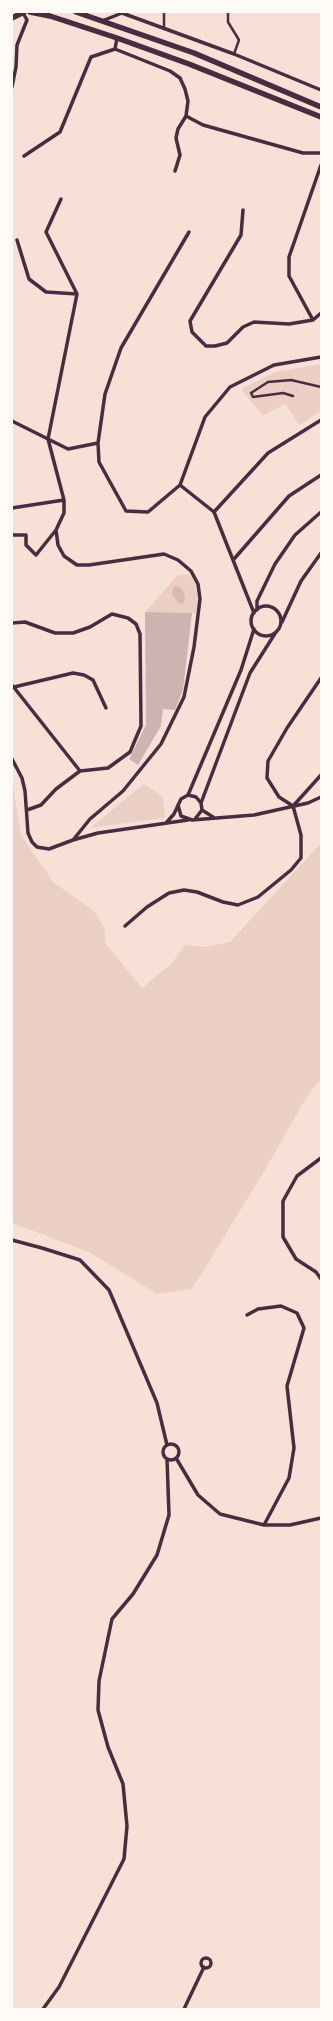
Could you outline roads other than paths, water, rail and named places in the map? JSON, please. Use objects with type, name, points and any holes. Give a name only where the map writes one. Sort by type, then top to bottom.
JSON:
[{"type":"main road","points":[[12,18],[23,12]]},
{"type":"main road","points":[[30,12],[50,16],[117,38],[189,64],[321,117]]},
{"type":"main road","points":[[76,12],[194,53],[321,107]]},
{"type":"street","points":[[12,87],[16,67],[17,45],[27,20],[23,12]]},
{"type":"street","points":[[164,12],[164,29]]},
{"type":"street","points":[[228,12],[228,22],[239,40],[234,54]]},
{"type":"street","points":[[102,21],[122,13],[234,54],[321,90]]},
{"type":"street","points":[[115,49],[117,38]]},
{"type":"street","points":[[12,43],[17,45]]},
{"type":"street","points":[[24,156],[60,132],[91,57],[115,49],[170,71],[180,78],[188,101],[186,116],[178,129],[176,138],[180,155],[175,171]]},
{"type":"street","points":[[186,116],[203,125],[303,153],[321,153]]},
{"type":"street","points":[[313,320],[289,276],[289,257],[321,165]]},
{"type":"street","points":[[12,535],[26,536],[26,545],[36,555],[56,530],[64,514],[64,500],[48,439],[77,294],[46,232],[61,200]]},
{"type":"street","points":[[243,210],[241,235],[190,321],[192,332],[206,346],[215,346],[227,343],[243,327],[254,322],[289,324],[313,320],[321,313]]},
{"type":"street","points":[[189,232],[121,348],[105,394],[98,443],[99,462],[126,511],[148,512],[180,485],[205,417],[230,386],[274,365],[321,357]]},
{"type":"street","points":[[18,240],[29,279],[46,292],[77,294]]},
{"type":"street","points":[[293,396],[283,393],[253,397],[251,393],[268,382],[291,380],[321,387]]},
{"type":"street","points":[[214,512],[268,453],[321,420]]},
{"type":"street","points":[[12,421],[68,449],[98,443]]},
{"type":"street","points":[[234,559],[289,496],[321,475]]},
{"type":"street","points":[[180,485],[214,512],[255,611]]},
{"type":"street","points":[[12,508],[64,500]]},
{"type":"street","points":[[276,632],[264,636],[254,629],[251,621],[258,601],[275,564],[295,535],[321,512]]},
{"type":"street","points":[[56,530],[58,545],[64,556],[77,565],[89,566],[164,554],[178,560],[191,571],[198,584],[200,599],[194,647],[184,697],[161,744],[123,791],[90,819],[73,840]]},
{"type":"street","points":[[216,818],[209,816],[202,810],[201,803],[250,673],[280,628],[301,581],[321,553]]},
{"type":"street","points":[[255,611],[266,606],[276,610],[281,618],[280,628]]},
{"type":"street","points":[[12,623],[25,622],[55,633],[73,633],[90,627],[112,614],[128,618],[136,624],[140,634],[141,726],[130,752],[108,768],[80,771],[56,789],[41,805],[27,810]]},
{"type":"street","points":[[165,824],[174,814],[181,799],[188,795],[242,670],[254,629]]},
{"type":"street","points":[[80,771],[13,686],[73,673],[84,675],[93,680],[106,708]]},
{"type":"street","points":[[125,926],[147,907],[169,893],[184,890],[196,892],[223,902],[238,905],[258,897],[291,870],[301,858],[301,835],[293,806],[279,797],[267,778],[268,761],[287,728],[321,678]]},
{"type":"street","points":[[12,759],[22,778],[27,810],[28,833],[32,842],[37,846],[49,849],[98,833],[190,820],[254,815],[308,803],[321,797]]},
{"type":"street","points":[[293,806],[321,775]]},
{"type":"street","points":[[188,795],[196,797],[201,803]]},
{"type":"street","points":[[178,805],[179,813],[190,820]]},
{"type":"street","points":[[190,820],[198,816],[202,810]]},
{"type":"street","points":[[321,1158],[297,1176],[283,1201],[283,1237],[296,1259],[316,1272],[321,1279]]},
{"type":"street","points":[[12,1240],[80,1260],[110,1290],[157,1403],[167,1445],[163,1451],[167,1459],[169,1514],[157,1555],[133,1594],[112,1619],[99,1681],[98,1710],[108,1747],[123,1784],[127,1826],[124,1859],[60,1987],[43,2009]]},
{"type":"street","points":[[247,1315],[258,1309],[282,1306],[297,1313],[304,1328],[287,1386],[294,1448],[289,1478],[264,1525]]},
{"type":"street","points":[[167,1445],[172,1444],[177,1447],[178,1452],[176,1458],[198,1495],[220,1514],[264,1525],[290,1525],[321,1518]]},
{"type":"street","points":[[167,1459],[176,1458]]},
{"type":"street","points":[[184,2009],[204,1967]]}]
